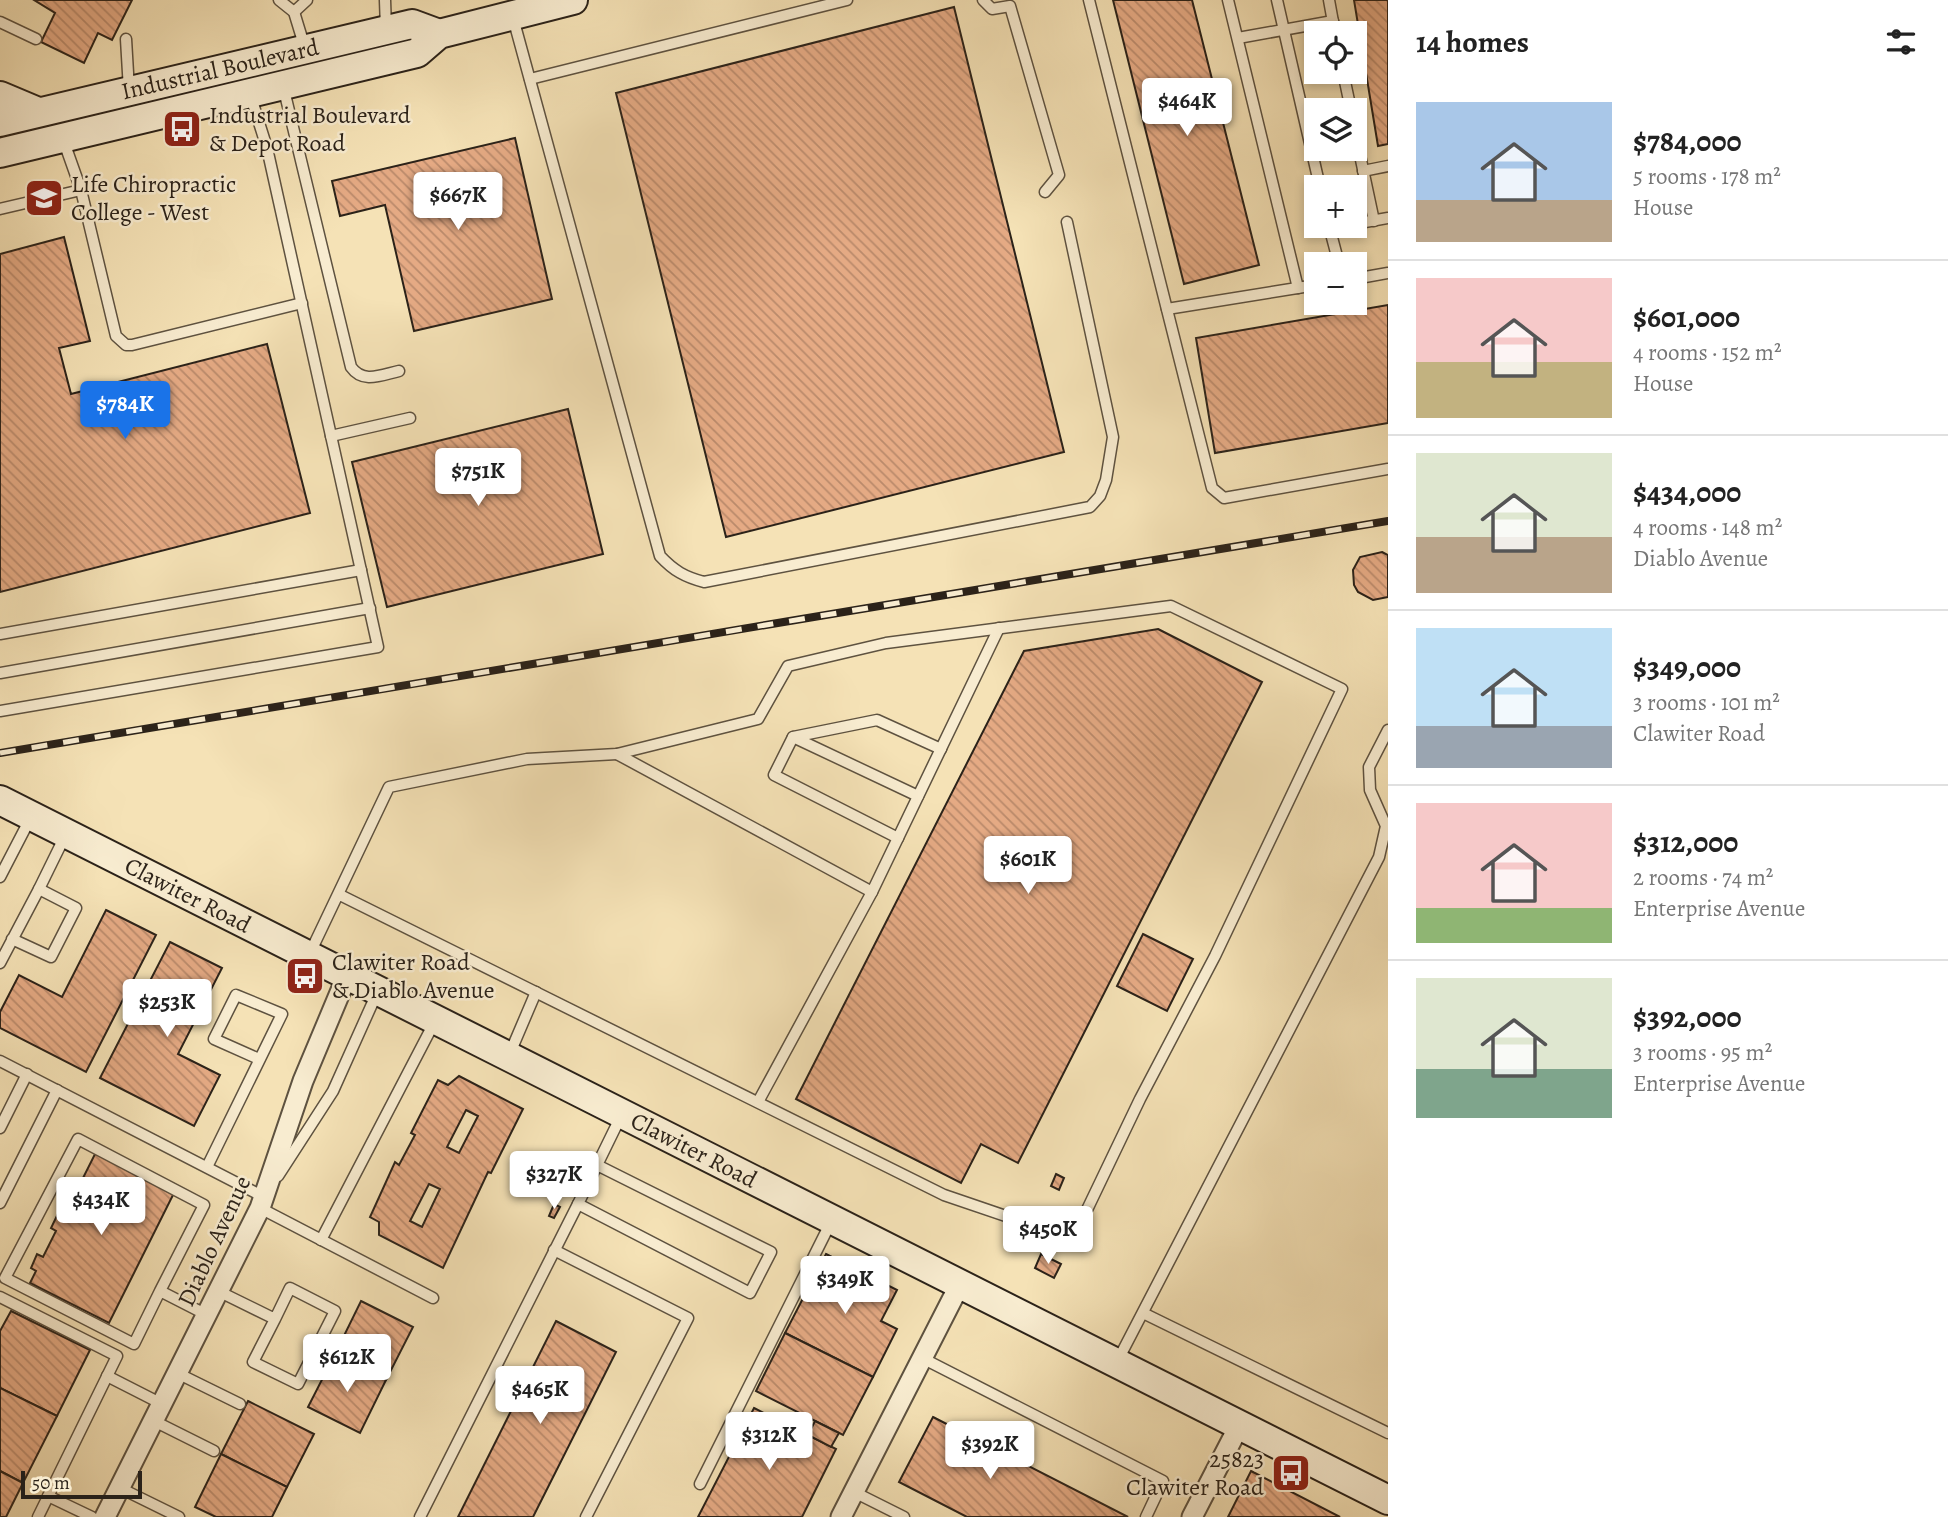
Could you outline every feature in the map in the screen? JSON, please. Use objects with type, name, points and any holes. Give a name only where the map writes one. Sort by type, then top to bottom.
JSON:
[{"type":"street","name":"Industrial Boulevard","points":[[0,153],[417,53],[439,34],[573,0]]},
{"type":"street","name":"Industrial Boulevard","points":[[0,122],[412,24],[439,34]]},
{"type":"street","points":[[249,93],[249,86],[256,78],[312,58],[335,42]]},
{"type":"street","points":[[0,96],[38,113]]},
{"type":"street","name":"Clawiter Road","points":[[0,800],[347,976],[510,1055],[959,1286],[1388,1500]]},
{"type":"street","name":"Diablo Avenue","points":[[106,1517],[263,1203],[303,1081],[347,976]]},
{"type":"street","points":[[841,1517],[959,1286]]},
{"type":"street","points":[[1192,1517],[1238,1426]]},
{"type":"lane","points":[[279,0],[294,12],[306,49]]},
{"type":"lane","points":[[294,12],[307,0]]},
{"type":"lane","points":[[385,0],[386,30]]},
{"type":"lane","points":[[530,79],[845,0]]},
{"type":"lane","points":[[983,0],[992,9],[1010,6],[1059,175],[1045,192]]},
{"type":"lane","points":[[1089,0],[1212,488],[1224,498],[1388,469]]},
{"type":"lane","points":[[1228,0],[1298,288]]},
{"type":"lane","points":[[1277,0],[1317,175]]},
{"type":"lane","points":[[1329,0],[1333,21]]},
{"type":"lane","points":[[512,15],[660,556],[674,571],[688,578],[704,582],[1090,506],[1100,496],[1106,480],[1112,437],[1068,222]]},
{"type":"lane","points":[[0,22],[36,39]]},
{"type":"lane","points":[[1238,38],[1304,26]]},
{"type":"lane","points":[[126,39],[124,43],[129,91]]},
{"type":"lane","points":[[283,85],[351,367],[355,374],[367,378],[398,371]]},
{"type":"lane","points":[[0,711],[379,646],[267,148],[249,93]]},
{"type":"lane","points":[[63,138],[81,190],[116,336],[126,345],[302,303]]},
{"type":"lane","points":[[1361,161],[1374,221]]},
{"type":"lane","points":[[1363,170],[1388,166]]},
{"type":"lane","points":[[0,209],[81,190]]},
{"type":"lane","points":[[1367,222],[1388,218]]},
{"type":"lane","points":[[1367,277],[1388,273]]},
{"type":"lane","points":[[1167,309],[1304,287]]},
{"type":"lane","points":[[331,436],[410,418]]},
{"type":"lane","points":[[0,634],[361,570]]},
{"type":"lane","points":[[308,956],[340,895],[389,787],[527,759],[617,754],[758,719],[788,666],[886,643],[1171,606],[1342,689],[1215,956],[1140,1099],[1073,1239],[944,1195],[340,895]]},
{"type":"lane","points":[[0,673],[370,608]]},
{"type":"lane","points":[[758,1102],[872,892],[999,628]]},
{"type":"lane","points":[[793,737],[877,720],[941,749]]},
{"type":"lane","points":[[1116,1363],[1380,857],[1387,826],[1370,790],[1369,767],[1388,730]]},
{"type":"lane","points":[[793,737],[918,796]]},
{"type":"lane","points":[[793,737],[774,775],[898,838]]},
{"type":"lane","points":[[617,754],[872,892]]},
{"type":"lane","points":[[0,877],[32,816]]},
{"type":"lane","points":[[0,963],[67,834]]},
{"type":"lane","points":[[12,939],[51,957],[76,908],[38,889]]},
{"type":"lane","points":[[263,1203],[333,1091],[377,991]]},
{"type":"lane","points":[[510,1055],[536,992]]},
{"type":"lane","points":[[206,1167],[260,1059],[282,1014],[236,995],[214,1039],[260,1059]]},
{"type":"lane","points":[[321,1240],[436,1020]]},
{"type":"lane","points":[[0,1061],[206,1167],[321,1240],[433,1298]]},
{"type":"lane","points":[[0,1128],[27,1074]]},
{"type":"lane","points":[[0,1203],[57,1090]]},
{"type":"lane","points":[[421,1517],[622,1114]]},
{"type":"lane","points":[[78,1139],[204,1205],[160,1291],[134,1344],[5,1279],[78,1139]]},
{"type":"lane","points":[[578,1204],[750,1293],[771,1252],[597,1165]]},
{"type":"lane","points":[[700,1484],[832,1220]]},
{"type":"lane","points":[[554,1250],[688,1318],[586,1517]]},
{"type":"lane","points":[[290,1288],[335,1311],[298,1384],[253,1362],[275,1319],[290,1288]]},
{"type":"lane","points":[[160,1291],[206,1315]]},
{"type":"lane","points":[[218,1291],[275,1319]]},
{"type":"lane","points":[[0,1297],[117,1356],[38,1517]]},
{"type":"lane","points":[[1143,1313],[1388,1433]]},
{"type":"lane","points":[[922,1358],[1163,1481],[1146,1517]]},
{"type":"lane","points":[[177,1373],[240,1404]]},
{"type":"lane","points":[[107,1376],[214,1451]]},
{"type":"lane","points":[[120,1488],[179,1517]]},
{"type":"lane","points":[[854,1492],[904,1517]]},
{"type":"lane","points":[[48,1496],[92,1517]]},
{"type":"building","points":[[34,0],[132,0],[112,40],[98,33],[84,63],[41,42],[55,13]]},
{"type":"building","points":[[1113,0],[1192,0],[1259,265],[1184,284]]},
{"type":"building","points":[[1354,0],[1388,0],[1388,144],[1378,146],[1367,79],[1367,21],[1357,21]]},
{"type":"building","points":[[954,7],[1064,452],[726,537],[616,93]]},
{"type":"building","points":[[515,138],[552,299],[414,331],[385,205],[340,216],[332,181]]},
{"type":"building","points":[[64,237],[90,341],[59,348],[71,394],[267,344],[310,513],[0,592],[0,254]]},
{"type":"building","points":[[1388,305],[1388,423],[1215,453],[1196,338],[1330,315],[1367,315],[1367,309]]},
{"type":"building","points":[[568,409],[603,554],[387,607],[352,462]]},
{"type":"building","points":[[1382,552],[1388,555],[1388,597],[1373,600],[1358,592],[1354,585],[1353,570],[1360,557]]},
{"type":"building","points":[[1158,629],[1262,682],[1018,1163],[981,1144],[961,1183],[796,1099],[1024,651]]},
{"type":"building","points":[[106,910],[156,935],[86,1072],[0,1028],[0,1012],[19,975],[62,997]]},
{"type":"building","points":[[1143,934],[1193,959],[1167,1011],[1117,986]]},
{"type":"building","points":[[170,942],[222,968],[178,1054],[220,1075],[194,1126],[100,1078]]},
{"type":"building","points":[[459,1076],[523,1109],[491,1173],[488,1172],[443,1268],[379,1235],[379,1222],[370,1217],[395,1162],[399,1165],[415,1135],[411,1133],[438,1080],[448,1085]],"holes":[[[466,1110],[478,1116],[459,1153],[447,1147]],[[429,1184],[440,1189],[422,1227],[410,1221]]]},
{"type":"building","points":[[96,1152],[175,1191],[109,1323],[30,1283],[36,1271],[31,1268],[37,1254],[43,1257],[56,1231],[51,1228],[64,1201],[70,1204]]},
{"type":"building","points":[[1056,1174],[1064,1178],[1059,1190],[1051,1186]]},
{"type":"building","points":[[554,1204],[560,1207],[554,1218],[549,1216]]},
{"type":"building","points":[[826,1254],[897,1290],[881,1321],[897,1329],[873,1377],[785,1333]]},
{"type":"building","points":[[1041,1254],[1061,1264],[1054,1278],[1035,1268]]},
{"type":"building","points":[[361,1301],[413,1327],[386,1380],[335,1354]]},
{"type":"building","points":[[11,1311],[90,1350],[57,1416],[0,1388],[0,1331]]},
{"type":"building","points":[[556,1321],[616,1352],[533,1517],[458,1517]]},
{"type":"building","points":[[785,1333],[873,1377],[843,1435],[756,1391]]},
{"type":"building","points":[[335,1354],[386,1380],[360,1433],[308,1407]]},
{"type":"building","points":[[0,1388],[57,1416],[23,1483],[0,1471]]},
{"type":"building","points":[[248,1401],[314,1434],[287,1487],[221,1454]]},
{"type":"building","points":[[754,1408],[836,1449],[802,1517],[698,1517]]},
{"type":"building","points":[[933,1417],[1128,1517],[967,1517],[899,1482]]},
{"type":"building","points":[[815,1421],[839,1433],[831,1447],[808,1435]]},
{"type":"building","points":[[221,1454],[287,1487],[272,1517],[216,1517],[195,1507]]},
{"type":"building","points":[[0,1471],[23,1483],[6,1517],[0,1517]]},
{"type":"building","points":[[1251,1471],[1340,1517],[1228,1517]]},
{"type":"railway","points":[[0,753],[1388,521]]},
{"type":"place","name":"Industrial Boulevard & Depot Road","points":[[182,129]]},
{"type":"place","name":"Life Chiropractic College - West","points":[[44,198]]},
{"type":"place","name":"Clawiter Road & Diablo Avenue","points":[[305,976]]},
{"type":"place","name":"25823 Clawiter Road","points":[[1291,1473]]}]
